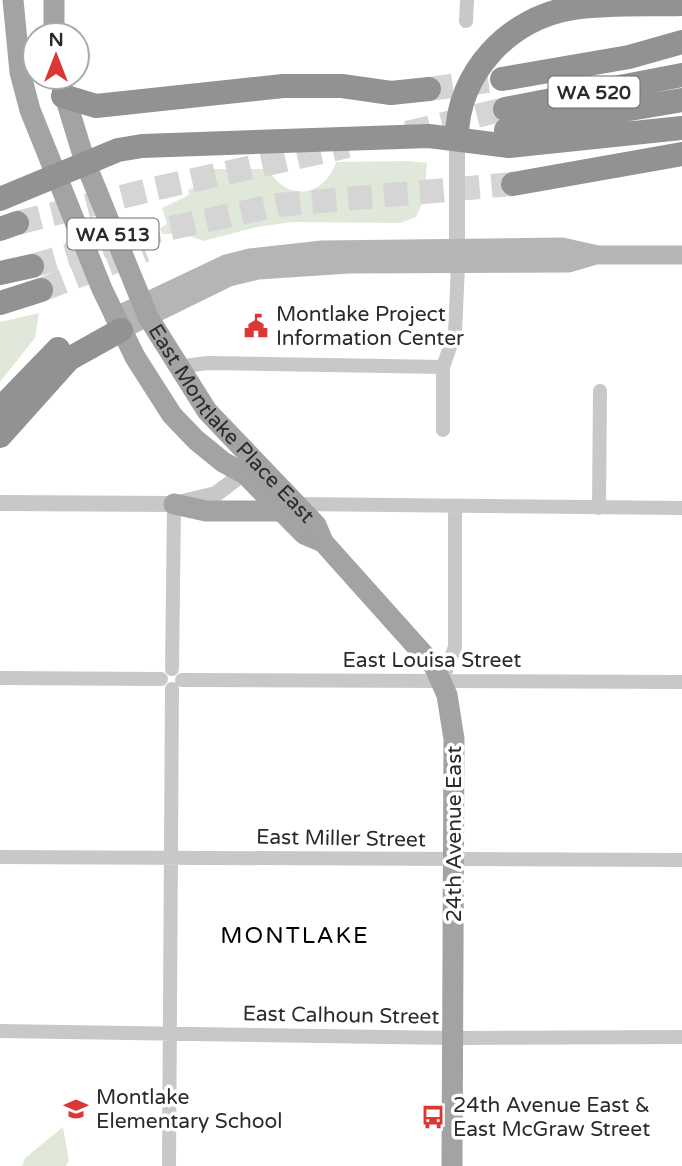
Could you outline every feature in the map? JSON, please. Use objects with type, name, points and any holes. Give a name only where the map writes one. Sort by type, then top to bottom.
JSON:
[{"type":"highway","points":[[457,137],[457,118],[475,73],[489,53],[527,23],[573,8],[682,4]]},
{"type":"highway","points":[[502,79],[629,57],[682,42]]},
{"type":"highway","name":"WA 520","points":[[505,109],[682,75]]},
{"type":"highway","points":[[68,91],[96,106],[283,86],[342,86],[391,93],[429,89]]},
{"type":"highway","points":[[0,199],[57,178],[85,162],[117,150],[142,146],[457,137],[682,100]]},
{"type":"highway","points":[[457,137],[509,146],[682,128]]},
{"type":"highway","points":[[513,184],[682,154]]},
{"type":"highway","points":[[0,273],[33,266]]},
{"type":"highway","points":[[0,303],[41,289]]},
{"type":"highway","points":[[0,409],[55,351],[118,324]]},
{"type":"highway","points":[[0,436],[69,359],[118,324]]},
{"type":"main road","name":"WA 513","points":[[13,0],[20,72],[30,110],[118,324]]},
{"type":"main road","points":[[54,0],[54,21]]},
{"type":"main road","name":"WA 513","points":[[62,91],[85,162],[145,311]]},
{"type":"main road","points":[[118,324],[229,277],[258,270],[457,258],[569,263],[598,255],[682,255]]},
{"type":"main road","name":"East Montlake Place East","points":[[145,311],[177,367],[250,468],[288,507],[304,534],[323,542],[425,652],[442,681]]},
{"type":"main road","name":"East Montlake Place East","points":[[118,324],[172,415],[223,463],[250,468]]},
{"type":"main road","points":[[174,504],[206,511],[288,507]]},
{"type":"main road","name":"24th Avenue East","points":[[442,681],[454,732],[452,1166]]},
{"type":"street","points":[[466,21],[467,0]]},
{"type":"street","points":[[443,430],[443,367],[456,332],[457,137]]},
{"type":"street","points":[[177,367],[207,363],[443,367]]},
{"type":"street","points":[[599,508],[600,391]]},
{"type":"street","points":[[0,503],[174,504],[216,494],[250,468]]},
{"type":"street","points":[[169,1166],[174,504]]},
{"type":"street","points":[[442,681],[455,647],[455,506]]},
{"type":"street","points":[[288,507],[682,508]]},
{"type":"street","name":"East Louisa Street","points":[[0,678],[682,682]]},
{"type":"street","name":"East Miller Street","points":[[0,857],[682,860]]},
{"type":"street","name":"East Calhoun Street","points":[[0,1031],[453,1038],[682,1037]]},
{"type":"green space","points":[[336,162],[427,163],[424,200],[416,217],[400,223],[292,222],[257,227],[203,241],[184,234],[162,234],[160,228],[167,224],[162,208],[189,195],[188,190],[205,182],[203,176],[212,174],[211,169],[272,169],[272,175],[280,184],[299,192],[308,191],[325,181]]},
{"type":"green space","points":[[39,313],[35,338],[0,382],[0,322]]},
{"type":"green space","points":[[63,1127],[69,1161],[66,1166],[22,1166],[25,1158]]},
{"type":"tunnel","points":[[429,89],[502,79]]},
{"type":"tunnel","points":[[407,133],[505,109]]},
{"type":"tunnel","points":[[17,223],[153,189],[348,146]]},
{"type":"tunnel","points":[[32,266],[138,235],[278,205],[513,184]]},
{"type":"tunnel","points":[[41,290],[145,250]]},
{"type":"place","name":"Montlake Project Information Center","points":[[256,326]]},
{"type":"place","name":"Montlake Elementary School","points":[[76,1109]]},
{"type":"place","name":"24th Avenue East & East McGraw Street","points":[[433,1117]]},
{"type":"district","name":"MONTLAKE","points":[[295,935]]}]
